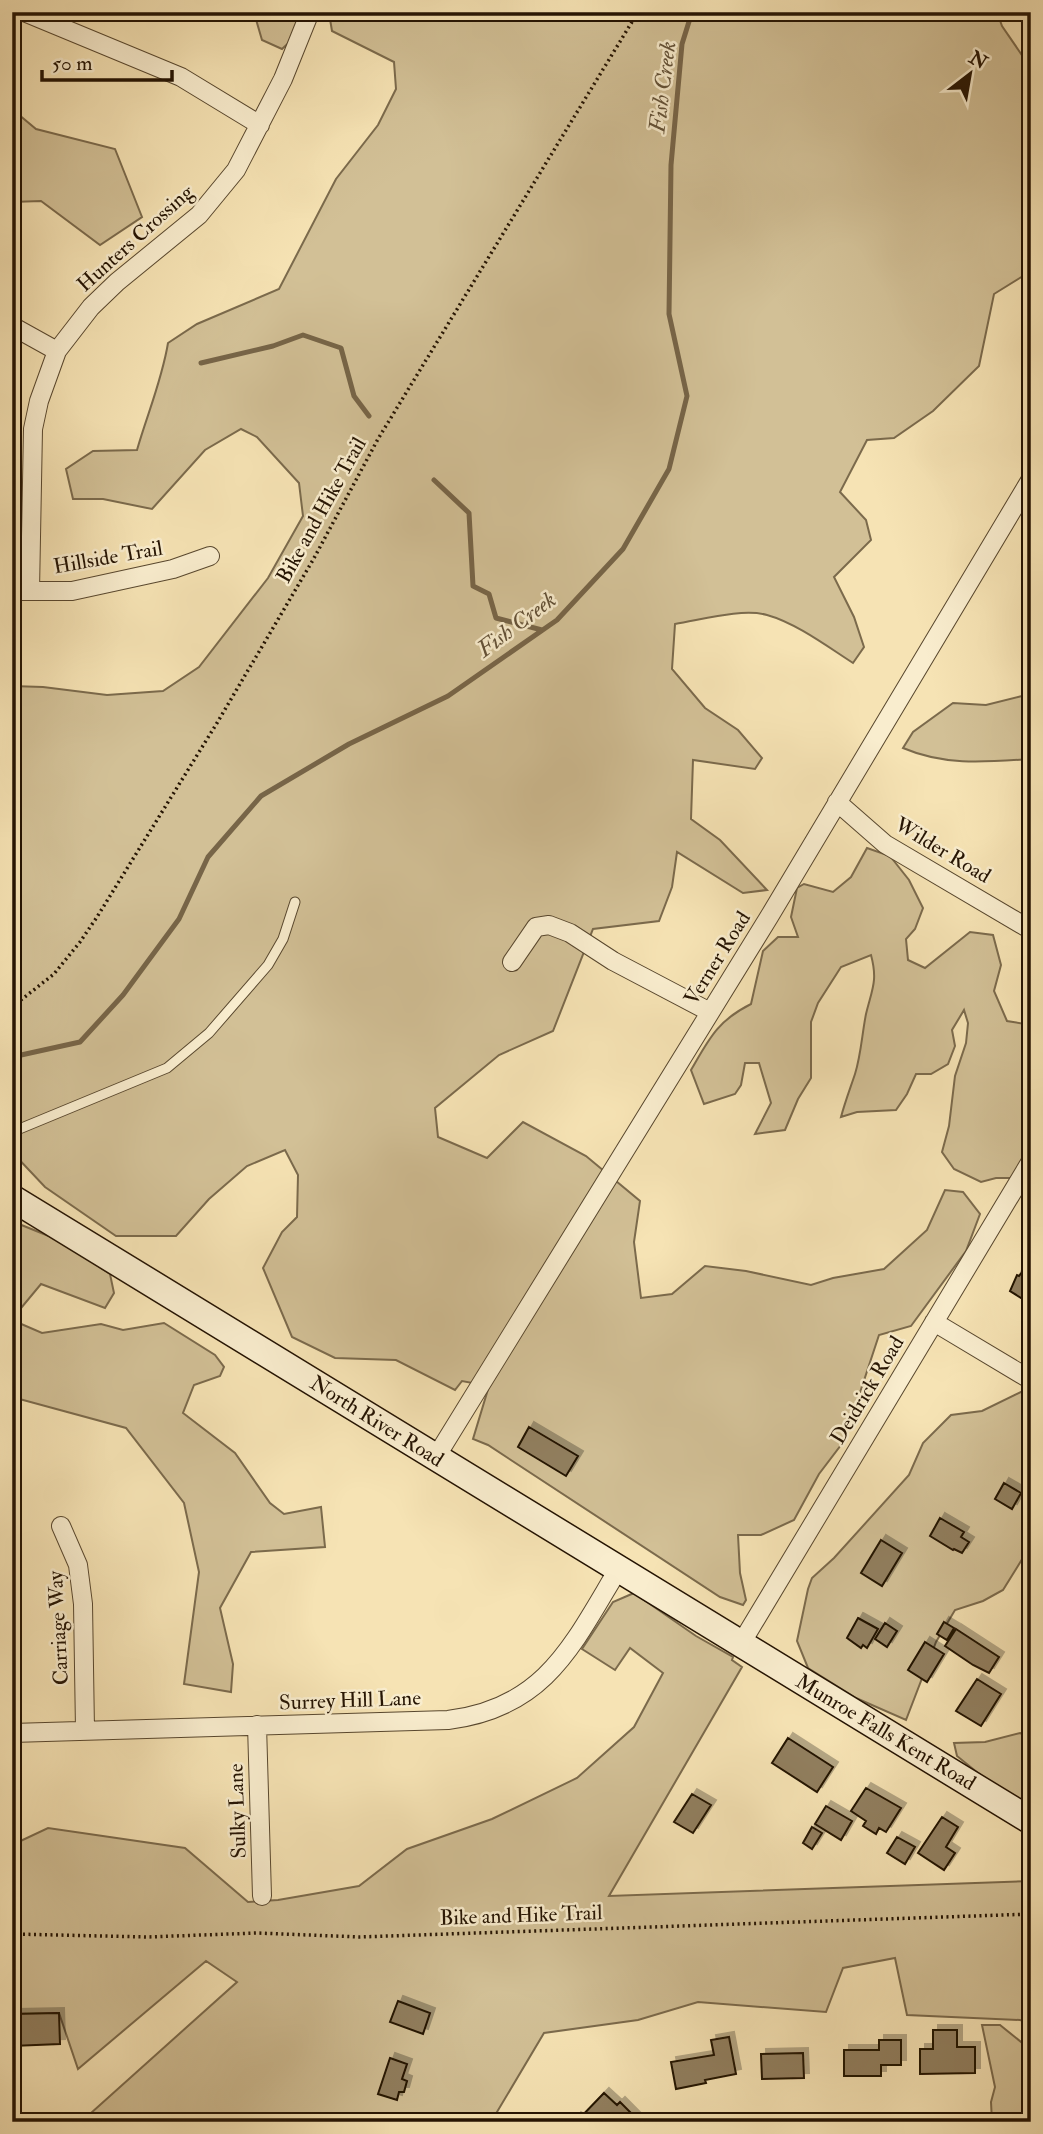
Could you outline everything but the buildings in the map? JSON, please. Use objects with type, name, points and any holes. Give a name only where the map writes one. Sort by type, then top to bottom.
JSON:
[{"type":"street","points":[[24,12],[181,77],[260,125]]},
{"type":"street","name":"Hunters Crossing","points":[[21,591],[33,429],[39,401],[57,351],[91,307],[117,282],[200,215],[236,170],[283,79],[310,12]]},
{"type":"street","points":[[12,326],[57,351]]},
{"type":"street","name":"Verner Road","points":[[436,1457],[710,1012],[1031,479]]},
{"type":"street","name":"Hillside Trail","points":[[21,591],[72,591],[117,583],[173,569],[210,556]]},
{"type":"street","name":"Wilder Road","points":[[837,802],[885,844],[1031,930]]},
{"type":"street","points":[[512,962],[536,927],[548,925],[570,933],[613,961],[710,1012]]},
{"type":"street","name":"Deidrick Road","points":[[742,1642],[1031,1161]]},
{"type":"street","name":"North River Road","points":[[12,1198],[742,1642]]},
{"type":"street","points":[[934,1322],[1031,1380]]},
{"type":"street","name":"Carriage Way","points":[[61,1526],[70,1542],[80,1578],[83,1604],[85,1730]]},
{"type":"street","name":"Surrey Hill Lane","points":[[12,1732],[467,1718],[496,1709],[533,1688],[554,1669],[619,1568]]},
{"type":"street","name":"Munroe Falls Kent Road","points":[[742,1642],[1031,1821]]},
{"type":"street","name":"Sulky Lane","points":[[257,1725],[262,1896]]},
{"type":"lane","points":[[12,1132],[167,1068],[180,1059],[209,1033],[268,965],[282,939],[295,902]]},
{"type":"path","name":"Bike and Hike Trail","points":[[12,1007],[35,991],[66,961],[148,835],[288,603],[379,439],[638,12]]},
{"type":"path","name":"Bike and Hike Trail","points":[[12,1934],[147,1937],[257,1933],[360,1937],[1031,1914]]},
{"type":"shaded area","points":[[250,12],[304,12],[294,38],[282,49],[262,40],[255,16]]},
{"type":"shaded area","points":[[455,12],[997,12],[1002,26],[1028,64],[1031,62],[1031,139],[1023,147],[1031,172],[1031,271],[994,294],[979,366],[933,411],[894,438],[867,440],[840,492],[866,520],[871,540],[834,577],[854,617],[864,647],[853,663],[789,624],[757,613],[675,624],[672,669],[705,708],[738,730],[762,758],[755,769],[693,760],[691,819],[720,840],[767,890],[743,893],[677,852],[672,887],[659,921],[593,929],[553,1031],[499,1055],[435,1108],[438,1137],[487,1158],[523,1122],[586,1156],[640,1201],[634,1242],[641,1298],[672,1294],[705,1266],[746,1271],[811,1285],[833,1278],[884,1269],[927,1230],[945,1190],[963,1192],[980,1214],[966,1251],[911,1326],[879,1335],[844,1441],[819,1474],[794,1520],[761,1535],[738,1535],[740,1573],[746,1600],[743,1605],[720,1597],[488,1445],[473,1439],[489,1386],[462,1381],[455,1390],[396,1360],[335,1358],[292,1337],[263,1268],[282,1232],[297,1217],[298,1175],[285,1150],[247,1166],[209,1199],[176,1236],[116,1236],[45,1187],[12,1152],[12,686],[107,695],[163,691],[199,667],[268,578],[303,516],[299,483],[257,437],[241,429],[205,450],[152,509],[103,499],[73,499],[66,469],[93,451],[137,450],[168,343],[197,324],[279,289],[336,179],[378,125],[396,89],[394,62],[332,31],[329,13],[412,19],[433,18]]},
{"type":"shaded area","points":[[12,109],[36,129],[115,149],[142,217],[100,245],[41,201],[12,202]]},
{"type":"shaded area","points":[[1031,691],[1031,759],[982,762],[950,760],[903,748],[913,732],[953,703],[986,705],[1022,696]]},
{"type":"shaded area","points":[[867,848],[890,856],[909,880],[923,908],[915,929],[906,939],[908,960],[925,968],[970,932],[993,935],[1001,965],[994,991],[1007,1021],[1031,1025],[1031,1144],[1016,1178],[996,1178],[981,1182],[954,1169],[942,1152],[949,1126],[955,1076],[966,1043],[968,1023],[964,1010],[952,1030],[955,1046],[948,1064],[931,1074],[916,1074],[896,1110],[857,1112],[841,1117],[857,1067],[873,985],[871,955],[841,967],[818,1003],[811,1022],[811,1078],[798,1099],[785,1130],[755,1134],[771,1103],[759,1063],[745,1063],[741,1085],[735,1094],[704,1104],[691,1070],[722,1024],[751,1004],[763,951],[778,937],[798,937],[791,917],[797,888],[804,884],[833,892],[851,877]]},
{"type":"shaded area","points":[[14,1222],[61,1241],[110,1274],[114,1293],[105,1308],[41,1284],[12,1319]]},
{"type":"shaded area","points":[[12,1320],[42,1333],[101,1324],[123,1330],[164,1323],[215,1355],[224,1367],[220,1376],[194,1385],[183,1413],[235,1453],[270,1503],[284,1514],[321,1507],[325,1547],[251,1552],[220,1608],[233,1664],[231,1692],[184,1684],[199,1572],[184,1503],[126,1428],[12,1397]]},
{"type":"shaded area","points":[[1031,1387],[1031,1572],[1021,1561],[1003,1590],[983,1601],[955,1610],[936,1642],[906,1720],[856,1698],[808,1668],[797,1641],[812,1578],[834,1558],[909,1475],[923,1443],[951,1415],[982,1411]]},
{"type":"shaded area","points":[[634,1593],[696,1636],[733,1657],[732,1660],[742,1667],[609,1896],[1031,1881],[1031,2023],[1020,2020],[907,2015],[895,1958],[843,1968],[826,2012],[698,2002],[638,2020],[544,2033],[491,2122],[81,2122],[237,1982],[206,1961],[78,2069],[59,2013],[12,2014],[12,1845],[48,1828],[185,1848],[248,1902],[278,1900],[359,1886],[407,1849],[492,1819],[577,1778],[634,1727],[663,1673],[630,1648],[615,1670],[582,1649],[613,1602]]},
{"type":"shaded area","points":[[1020,1733],[1031,1738],[1031,1806],[989,1782],[957,1756],[954,1743],[985,1742]]},
{"type":"shaded area","points":[[982,2025],[1000,2025],[1031,2050],[1031,2122],[992,2122],[991,2102],[995,2087]]},
{"type":"waterway","name":"Fish Creek","points":[[12,1057],[80,1042],[123,995],[179,919],[208,857],[261,796],[349,744],[448,696],[557,620],[623,549],[669,469],[687,396],[669,314],[671,165],[682,44],[692,12]]},
{"type":"waterway","points":[[201,363],[273,346],[303,335],[341,348],[354,396],[369,416]]},
{"type":"waterway","points":[[434,480],[469,513],[473,586],[489,594],[496,618],[542,630]]}]
